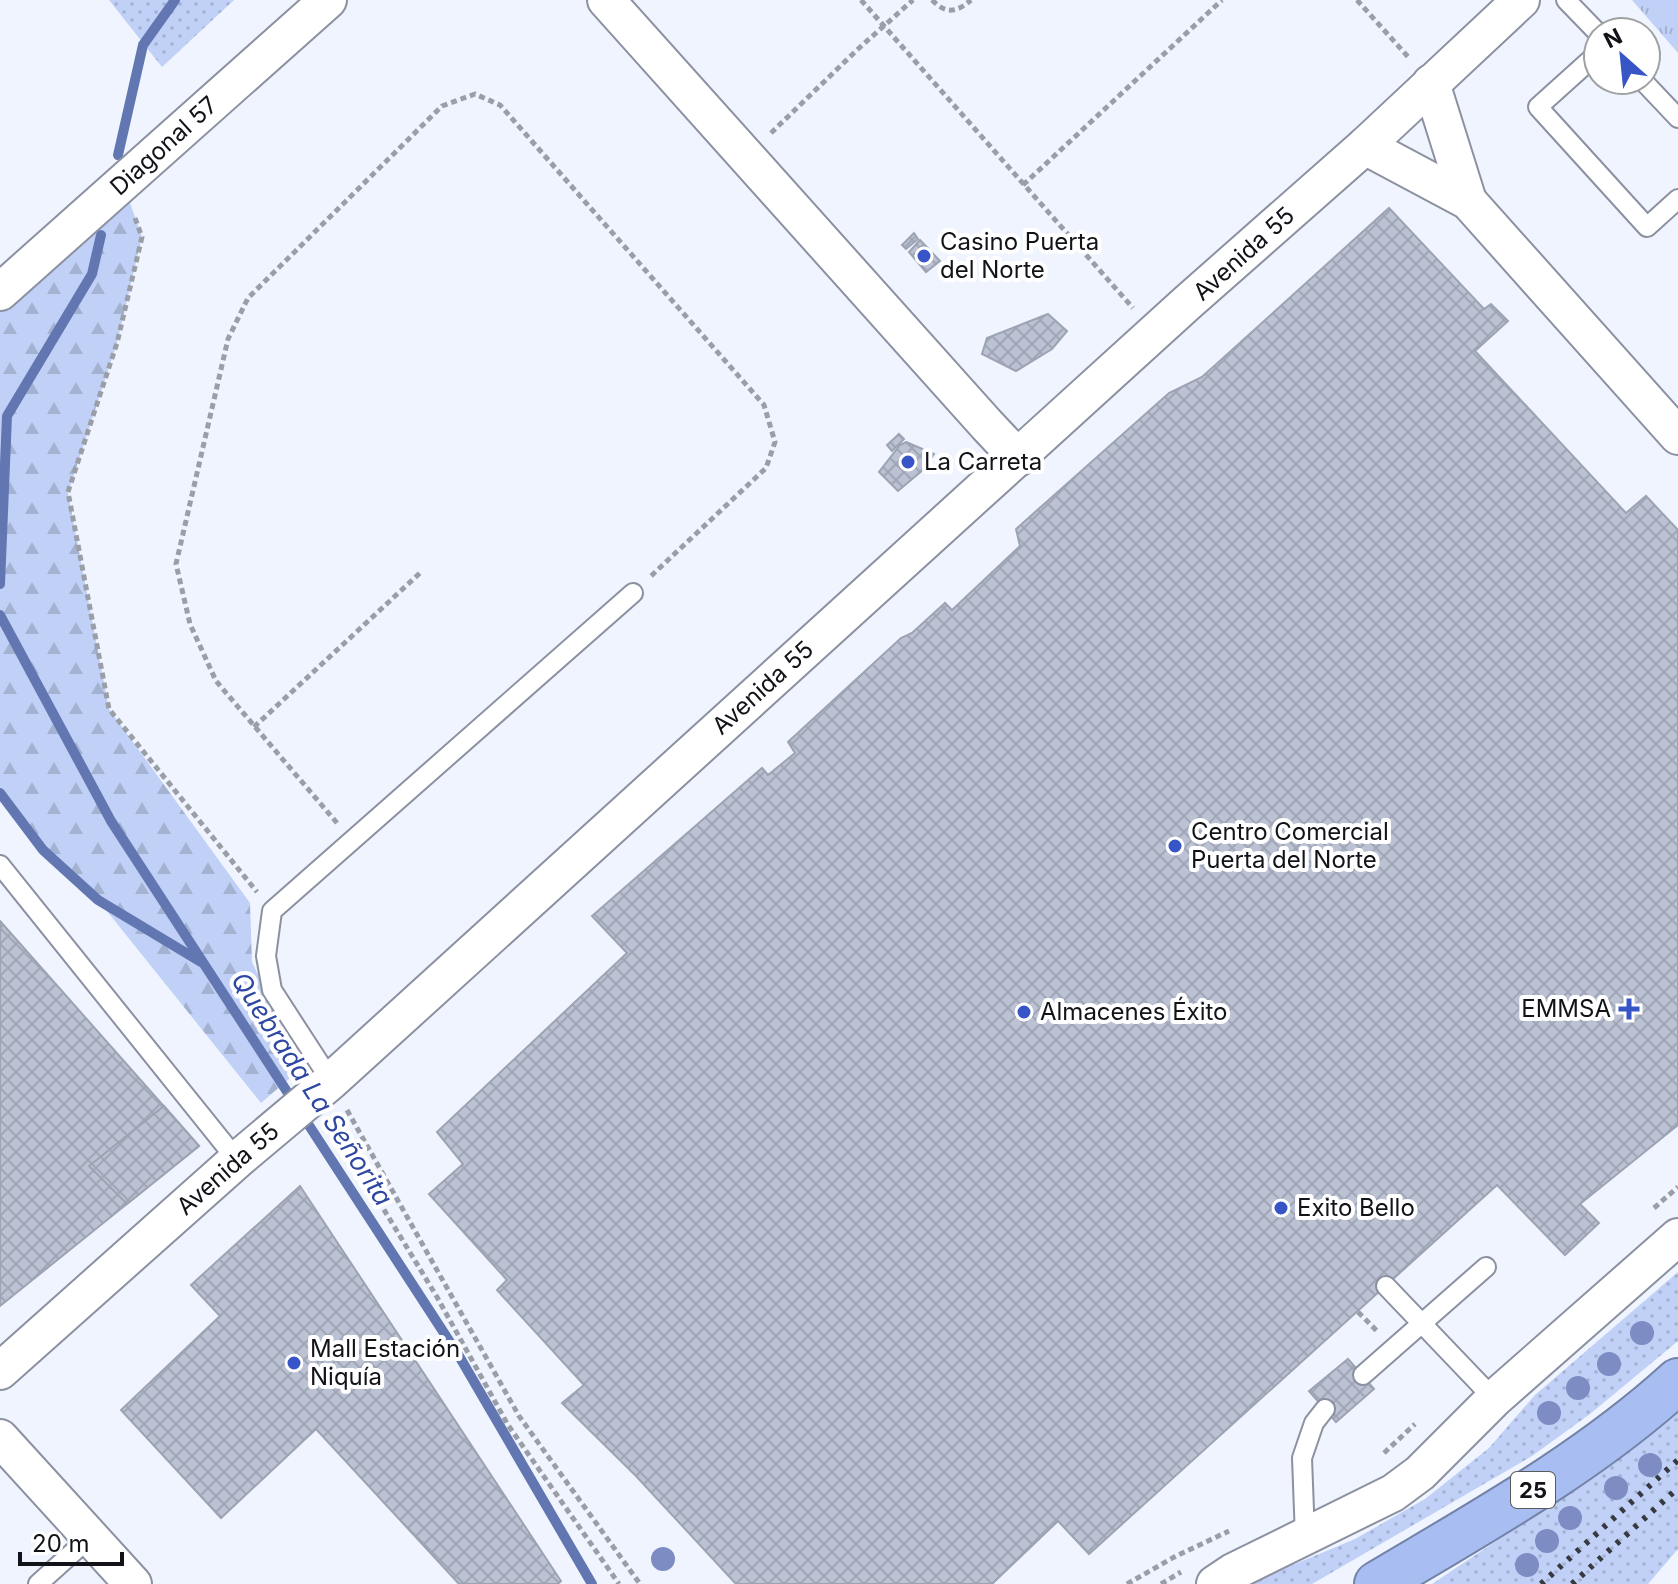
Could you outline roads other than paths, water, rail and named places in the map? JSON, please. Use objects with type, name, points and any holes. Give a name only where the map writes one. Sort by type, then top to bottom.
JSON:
[{"type":"highway","name":"25","points":[[1377,1584],[1520,1499],[1601,1444],[1678,1381]]},
{"type":"street","name":"Diagonal 57","points":[[0,292],[328,0]]},
{"type":"street","points":[[606,0],[1018,458]]},
{"type":"street","name":"Avenida 55","points":[[0,1371],[247,1152],[327,1097],[1018,458],[1365,146],[1521,0]]},
{"type":"street","points":[[1431,83],[1468,201]]},
{"type":"street","points":[[1365,146],[1468,201],[1678,436]]},
{"type":"street","points":[[1215,1584],[1233,1572],[1393,1493],[1420,1473],[1494,1399],[1678,1237]]},
{"type":"street","points":[[0,1438],[133,1584]]},
{"type":"lane","points":[[1566,0],[1582,16]]},
{"type":"lane","points":[[1582,67],[1538,107],[1647,227],[1678,199]]},
{"type":"lane","points":[[1657,96],[1678,118]]},
{"type":"lane","points":[[327,1097],[272,990],[266,956],[272,911],[633,593]]},
{"type":"lane","points":[[0,865],[247,1152]]},
{"type":"lane","points":[[1363,1375],[1486,1267]]},
{"type":"lane","points":[[1386,1286],[1494,1399]]},
{"type":"lane","points":[[1305,1537],[1302,1458],[1314,1423],[1325,1409]]},
{"type":"lane","points":[[38,1584],[90,1537]]},
{"type":"waterway","name":"Quebrada La Señorita","points":[[118,155],[143,45],[175,0]]},
{"type":"waterway","name":"Quebrada La Señorita","points":[[0,584],[7,416],[92,274],[101,235]]},
{"type":"waterway","name":"Quebrada La Señorita","points":[[0,615],[111,821],[459,1356],[592,1584]]},
{"type":"waterway","points":[[0,793],[43,850],[98,900],[201,962]]},
{"type":"railway","points":[[1541,1584],[1678,1460]]},
{"type":"railway","points":[[1572,1584],[1678,1488]]},
{"type":"place","name":"Casino Puerta del Norte","points":[[924,256]]},
{"type":"place","name":"La Carreta","points":[[908,462]]},
{"type":"place","name":"Centro Comercial Puerta del Norte","points":[[1175,846]]},
{"type":"place","name":"EMMSA","points":[[1629,1009]]},
{"type":"place","name":"Almacenes Éxito","points":[[1024,1012]]},
{"type":"place","name":"Exito Bello","points":[[1281,1208]]},
{"type":"place","name":"Mall Estación Niquía","points":[[294,1363]]}]
